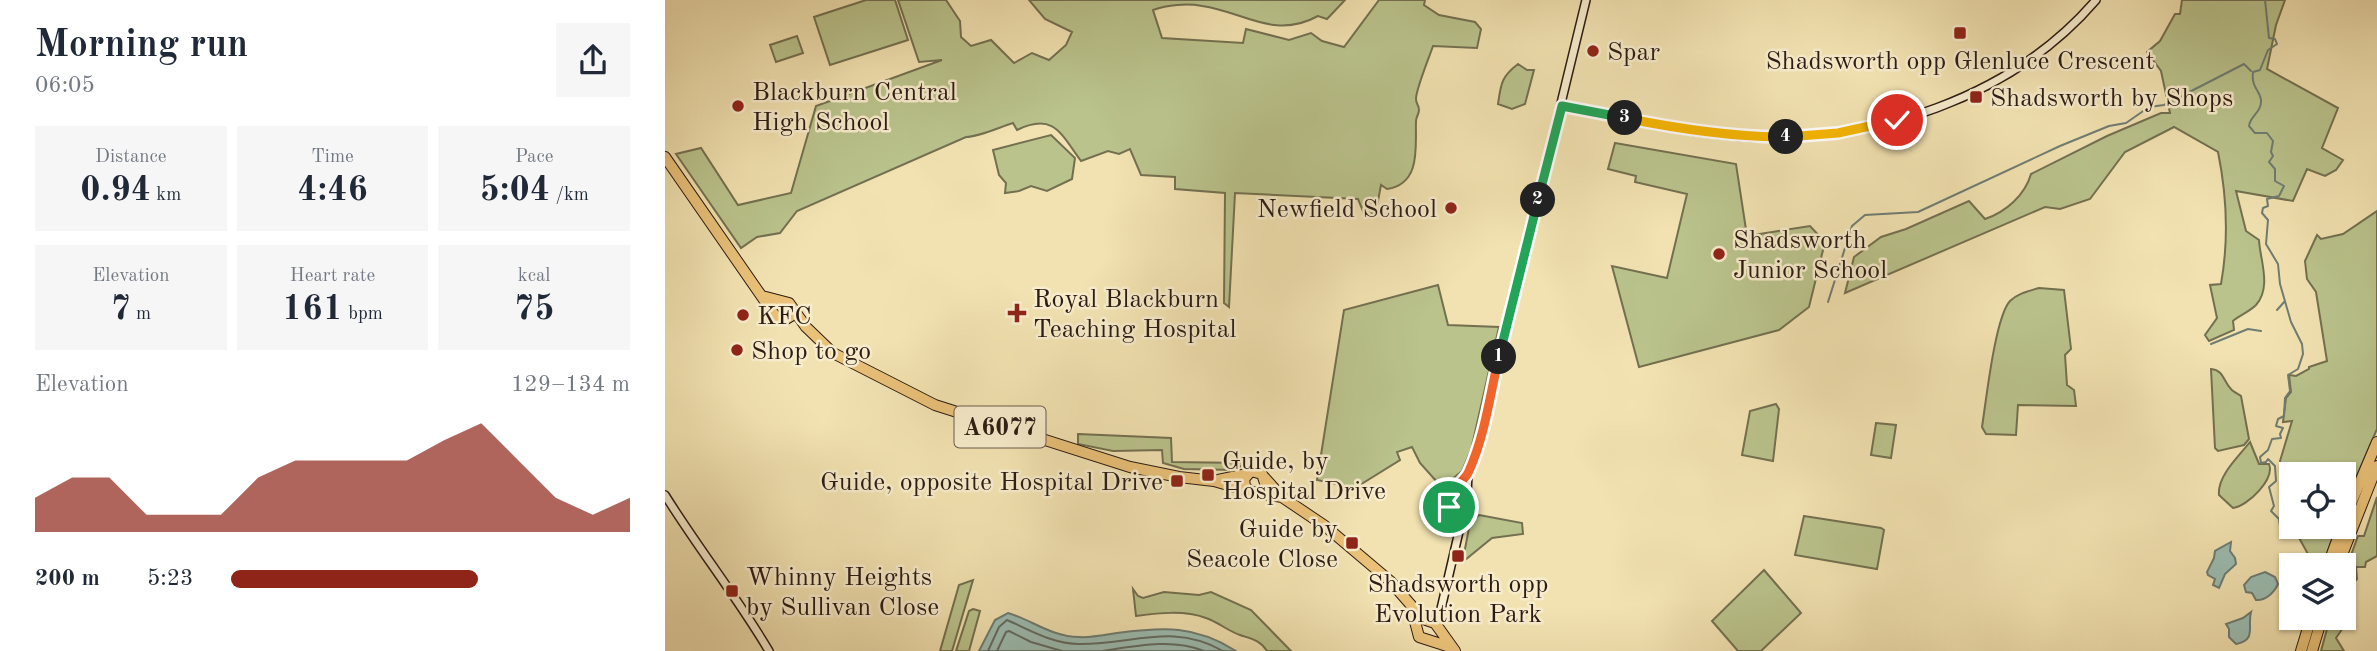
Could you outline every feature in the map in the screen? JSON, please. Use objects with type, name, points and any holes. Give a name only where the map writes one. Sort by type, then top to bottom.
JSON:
[{"type":"highway","name":"A6077","points":[[665,157],[774,314],[779,319],[789,315]]},
{"type":"highway","name":"A6077","points":[[762,296],[789,303],[789,315]]},
{"type":"highway","points":[[774,314],[775,307],[781,302]]},
{"type":"highway","name":"A6077","points":[[789,315],[833,353],[946,409],[1130,467],[1214,481],[1282,497]]},
{"type":"highway","points":[[2356,492],[2377,442]]},
{"type":"highway","points":[[2344,553],[2377,466]]},
{"type":"highway","name":"A6077","points":[[1214,481],[1259,472],[1282,497],[1358,552],[1390,581],[1426,620],[1433,621],[1452,649]]},
{"type":"highway","points":[[1247,474],[1244,482],[1252,491],[1264,487],[1264,477]]},
{"type":"highway","name":"A6077","points":[[1410,605],[1422,639],[1452,649]]},
{"type":"highway","points":[[1417,631],[1420,622],[1426,620]]},
{"type":"highway","points":[[1431,640],[1436,636],[1437,626]]},
{"type":"highway","points":[[2301,651],[2307,630]]},
{"type":"highway","points":[[2312,651],[2318,630]]},
{"type":"main road","points":[[1437,626],[1457,533],[1468,504],[1468,474],[1477,450],[1586,0]]},
{"type":"main road","points":[[1562,106],[1687,130],[1745,137],[1790,138],[1860,129],[1942,106],[1991,83],[2038,54],[2069,30],[2096,0]]},
{"type":"main road","points":[[1457,533],[1447,498],[1468,474]]},
{"type":"main road","points":[[1454,491],[1461,490],[1467,494]]},
{"type":"main road","points":[[665,495],[691,537],[744,609],[769,651]]},
{"type":"main road","points":[[1449,507],[1455,511],[1464,510]]},
{"type":"main road","points":[[1426,620],[1441,603]]},
{"type":"green space","points":[[866,0],[895,0],[908,40],[830,65],[814,17]]},
{"type":"green space","points":[[898,0],[946,0],[960,21],[961,37],[971,46],[991,40],[1014,63],[1032,53],[1049,60],[1066,45],[1072,32],[1045,19],[1029,0],[1345,0],[1327,19],[1318,16],[1302,23],[1287,25],[1273,25],[1196,5],[1164,7],[1153,10],[1162,38],[1243,43],[1246,29],[1289,40],[1311,33],[1322,41],[1344,47],[1379,0],[1425,0],[1424,5],[1439,15],[1475,22],[1481,29],[1477,48],[1433,46],[1417,94],[1419,110],[1416,121],[1416,152],[1411,172],[1398,186],[1387,189],[1381,185],[1376,212],[1365,216],[1358,199],[1235,193],[1229,307],[1224,303],[1225,193],[1175,189],[1175,177],[1141,175],[1130,149],[1119,154],[1108,151],[1081,161],[1062,135],[1040,123],[1017,130],[1013,123],[966,137],[797,211],[780,233],[757,237],[741,248],[676,154],[701,148],[738,205],[791,193],[816,106],[942,60],[919,62]]},
{"type":"green space","points":[[2182,0],[2285,0],[2276,25],[2267,69],[2338,108],[2322,148],[2343,160],[2336,170],[2325,176],[2307,169],[2293,201],[2236,191],[2246,231],[2259,240],[2264,282],[2261,298],[2250,310],[2233,321],[2234,330],[2209,341],[2205,335],[2217,318],[2210,285],[2221,284],[2225,251],[2225,201],[2218,152],[2174,127],[2125,152],[2090,199],[2060,209],[2045,207],[1845,293],[1854,257],[1881,237],[1969,201],[1985,219],[1993,216],[2019,196],[2031,174],[2107,136],[2161,113],[2170,113],[2161,71],[2147,52],[2160,41],[2175,14],[2180,14]]},
{"type":"green space","points":[[797,36],[803,53],[776,62],[770,45]]},
{"type":"green space","points":[[1518,64],[1527,70],[1534,70],[1525,104],[1512,109],[1498,104],[1503,81]]},
{"type":"green space","points":[[1051,135],[1075,158],[1072,179],[1047,191],[1031,186],[1005,193],[1006,183],[999,175],[993,150]]},
{"type":"green space","name":"Shadsworth Junior School","points":[[1615,143],[1736,164],[1747,236],[1810,226],[1825,242],[1809,307],[1779,330],[1639,367],[1612,266],[1667,278],[1687,194],[1635,182],[1636,176],[1608,169]]},
{"type":"green space","points":[[2377,211],[2377,429],[2356,478],[2356,462],[2280,461],[2292,421],[2283,422],[2286,398],[2291,392],[2289,375],[2296,376],[2309,367],[2327,361],[2316,292],[2307,279],[2305,261],[2317,235],[2321,239],[2343,234]]},
{"type":"green space","points":[[1438,285],[1448,325],[1499,327],[1471,450],[1462,471],[1449,482],[1437,482],[1420,463],[1412,447],[1397,452],[1400,460],[1355,488],[1317,480],[1344,310]]},
{"type":"green space","points":[[2039,288],[2064,290],[2071,349],[2065,355],[2067,385],[2074,390],[2076,406],[2018,405],[2016,435],[1986,434],[1982,427],[1989,380],[2005,310],[2017,296]]},
{"type":"green space","points":[[2211,369],[2218,371],[2228,386],[2241,396],[2249,439],[2244,445],[2218,451],[2215,448]]},
{"type":"green space","points":[[1776,404],[1779,409],[1773,461],[1742,455],[1750,411]]},
{"type":"green space","points":[[1876,423],[1896,425],[1891,458],[1871,455]]},
{"type":"green space","points":[[1078,434],[1171,438],[1172,462],[1245,463],[1235,470],[1184,469],[1163,463],[1162,450],[1113,451],[1078,444]]},
{"type":"green space","points":[[2250,442],[2259,464],[2269,464],[2270,470],[2259,491],[2233,508],[2219,495],[2219,488],[2230,467]]},
{"type":"green space","points":[[2377,497],[2377,556],[2366,562],[2365,567],[2356,567],[2356,553],[2352,553],[2358,536],[2364,536]]},
{"type":"green space","points":[[1479,515],[1522,523],[1523,534],[1492,538],[1465,560],[1463,559],[1470,523]]},
{"type":"green space","points":[[1804,516],[1884,530],[1877,569],[1795,555]]},
{"type":"green space","points":[[2300,539],[2332,539],[2327,553],[2307,553]]},
{"type":"green space","points":[[1764,570],[1801,613],[1761,651],[1738,651],[1712,621]]},
{"type":"green space","points":[[973,580],[952,651],[940,651],[959,585]]},
{"type":"green space","points":[[1133,589],[1143,598],[1164,592],[1199,595],[1211,592],[1251,610],[1291,651],[1267,651],[1255,640],[1198,615],[1171,613],[1136,616]]},
{"type":"green space","points":[[969,611],[980,611],[969,651],[956,651]]},
{"type":"green space","points":[[2327,630],[2342,630],[2336,638],[2344,651],[2321,651]]},
{"type":"water","points":[[2231,542],[2230,551],[2236,564],[2225,574],[2219,588],[2213,585],[2215,579],[2207,572],[2215,551]]},
{"type":"water","points":[[2265,572],[2275,577],[2278,584],[2269,596],[2256,600],[2252,593],[2246,592],[2244,585],[2251,577]]},
{"type":"water","points":[[2251,612],[2249,636],[2236,644],[2229,637],[2226,624]]},
{"type":"water","points":[[1008,613],[1069,636],[1093,637],[1150,630],[1179,630],[1207,636],[1236,651],[979,651],[995,620]]},
{"type":"waterway","points":[[2265,0],[2269,38],[2275,39],[2277,44],[2268,50],[2260,70],[2253,72],[2253,82],[2261,104],[2249,126],[2255,133],[2267,133],[2273,141],[2273,156],[2269,162],[2275,169],[2275,181],[2284,186],[2279,196],[2267,199],[2268,206],[2263,208],[2262,213],[2268,220],[2266,244],[2278,264],[2280,284],[2291,322],[2302,344],[2303,354],[2298,369],[2288,375],[2290,391],[2285,398],[2284,416],[2278,419],[2276,426],[2283,428],[2281,438],[2272,439],[2268,450],[2260,457],[2261,463],[2268,459],[2275,466],[2276,481],[2269,487],[2274,506],[2271,511],[2279,519]]},
{"type":"waterway","points":[[1828,302],[1852,226],[1865,215],[1918,212],[2060,146],[2109,126],[2126,123],[2149,107],[2164,105],[2244,64],[2251,71]]},
{"type":"waterway","points":[[2277,310],[2285,301]]},
{"type":"waterway","points":[[2211,344],[2248,329],[2261,331]]},
{"type":"place","name":"Shadsworth opp Glenluce Crescent","points":[[1960,33]]},
{"type":"place","name":"Spar","points":[[1593,51]]},
{"type":"place","name":"Shadsworth by Shops","points":[[1976,97]]},
{"type":"place","name":"Blackburn Central High School","points":[[738,106]]},
{"type":"place","name":"Newfield School","points":[[1451,208]]},
{"type":"place","name":"Shadsworth Junior School","points":[[1719,254]]},
{"type":"place","name":"Royal Blackburn Teaching Hospital","points":[[1017,313]]},
{"type":"place","name":"KFC","points":[[743,315]]},
{"type":"place","name":"Shop to go","points":[[737,350]]},
{"type":"place","name":"Guide, by Hospital Drive","points":[[1208,475]]},
{"type":"place","name":"Guide, opposite Hospital Drive","points":[[1177,481]]},
{"type":"place","name":"Guide by Seacole Close","points":[[1352,543]]},
{"type":"place","name":"Shadsworth opp Evolution Park","points":[[1458,556]]},
{"type":"place","name":"Whinny Heights by Sullivan Close","points":[[732,591]]},
{"type":"route","points":[[1449,507],[1447,498],[1468,474],[1477,450],[1520,265],[1562,106],[1687,130],[1745,137],[1790,138],[1838,133],[1897,120]]}]
